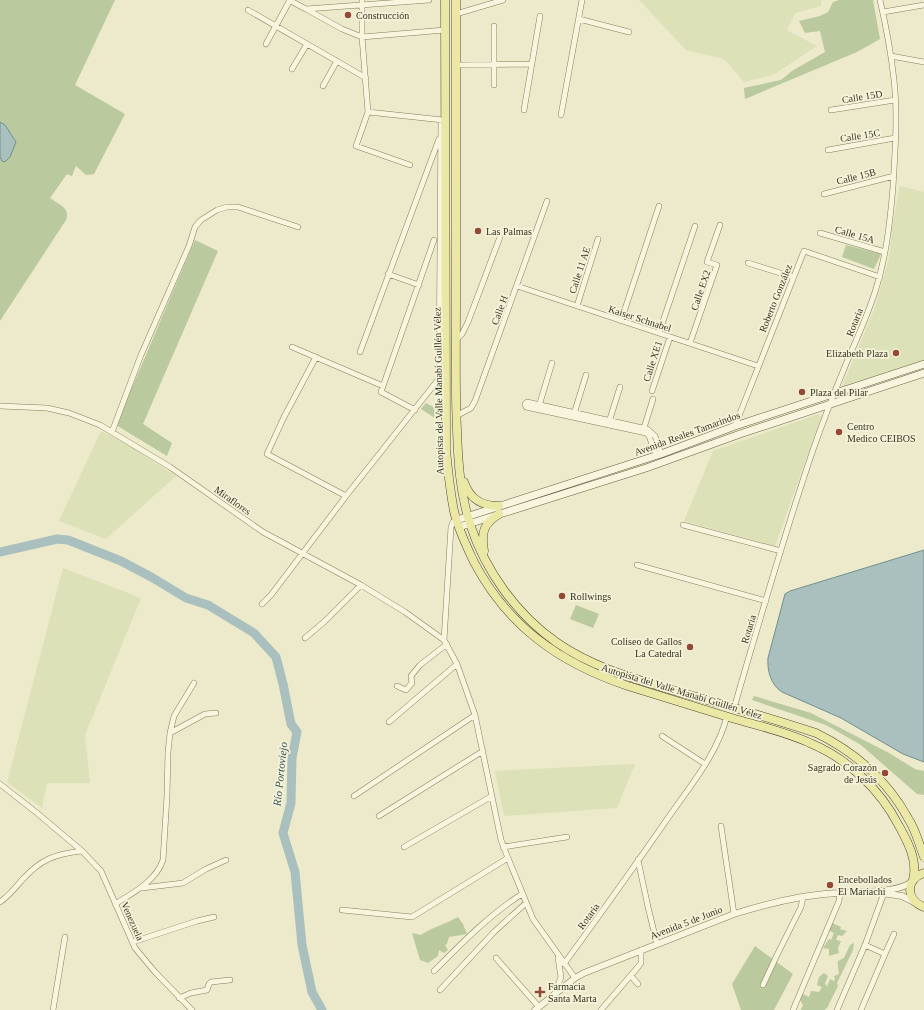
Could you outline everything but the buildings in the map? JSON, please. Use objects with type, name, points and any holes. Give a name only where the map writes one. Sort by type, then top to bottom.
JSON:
[{"type":"main road","name":"Autopista del Valle Manabí Guillén Vélez","points":[[445,0],[442,253],[448,466],[453,503],[458,523],[478,569],[497,598],[518,622],[543,644],[572,663],[608,680],[810,742],[836,756],[858,773],[880,796],[903,831],[914,862],[915,874],[910,889],[910,894],[914,902]]},
{"type":"main road","name":"Autopista del Valle Manabí Guillén Vélez","points":[[456,0],[456,416],[463,496],[469,520],[486,562],[518,607],[543,632],[570,651],[628,677],[816,733],[853,755],[876,775],[895,798],[914,829],[924,857]]},
{"type":"main road","name":"Avenida Reales Tamarindos","points":[[458,523],[659,454],[735,426],[924,364]]},
{"type":"main road","name":"Avenida Reales Tamarindos","points":[[499,510],[646,468],[740,434],[829,406],[924,373]]},
{"type":"main road","points":[[459,464],[465,486],[471,496],[482,504],[499,510],[490,520],[483,533],[483,545],[486,562]]},
{"type":"main road","points":[[914,880],[917,876],[924,873]]},
{"type":"main road","points":[[914,902],[924,907]]},
{"type":"main road","points":[[914,902],[924,912]]},
{"type":"street","points":[[266,44],[290,0],[342,29],[362,37],[445,30]]},
{"type":"street","points":[[306,9],[362,2],[429,0]]},
{"type":"street","points":[[456,14],[503,0]]},
{"type":"street","points":[[561,115],[582,0]]},
{"type":"street","name":"Rotaria","points":[[734,708],[810,459],[829,406],[866,317],[880,277],[885,252],[894,176],[896,138],[895,100],[891,56],[880,0]]},
{"type":"street","points":[[362,2],[362,37],[368,112],[356,146],[410,165]]},
{"type":"street","points":[[883,12],[924,5]]},
{"type":"street","points":[[248,10],[366,78]]},
{"type":"street","points":[[524,110],[540,16]]},
{"type":"street","points":[[579,19],[629,32]]},
{"type":"street","points":[[494,26],[494,86]]},
{"type":"street","points":[[292,69],[307,44]]},
{"type":"street","points":[[891,56],[924,62]]},
{"type":"street","points":[[323,86],[337,61]]},
{"type":"street","points":[[456,65],[531,64]]},
{"type":"street","name":"Calle 15D","points":[[831,110],[895,100]]},
{"type":"street","points":[[360,352],[444,122],[368,112]]},
{"type":"street","points":[[439,379],[442,253],[440,136]]},
{"type":"street","name":"Calle 15C","points":[[828,150],[896,138]]},
{"type":"street","name":"Calle 15B","points":[[824,194],[894,176]]},
{"type":"street","name":"Calle H","points":[[456,416],[470,408],[475,401],[547,201]]},
{"type":"street","points":[[621,321],[659,206]]},
{"type":"street","points":[[112,432],[141,355],[196,227],[201,220],[217,210],[227,207],[238,208],[298,226]]},
{"type":"street","points":[[659,333],[695,226]]},
{"type":"street","name":"Calle EX2","points":[[690,344],[718,265],[707,262],[720,226]]},
{"type":"street","name":"Calle 15A","points":[[820,233],[885,252]]},
{"type":"street","points":[[456,340],[462,334],[468,322],[500,237]]},
{"type":"street","name":"Calle 11 AE","points":[[577,306],[598,239]]},
{"type":"street","points":[[415,410],[381,392],[434,240]]},
{"type":"street","name":"Roberto González","points":[[735,426],[804,251],[880,277]]},
{"type":"street","points":[[429,255],[442,253]]},
{"type":"street","points":[[748,263],[793,277]]},
{"type":"street","points":[[388,274],[419,285]]},
{"type":"street","name":"Kaiser Schnabel","points":[[517,286],[758,366]]},
{"type":"street","points":[[456,321],[464,324],[468,322]]},
{"type":"street","name":"Calle XE1","points":[[652,391],[670,337]]},
{"type":"street","points":[[292,347],[383,386]]},
{"type":"street","points":[[316,357],[284,417],[267,454],[346,496]]},
{"type":"street","points":[[552,363],[539,407],[650,431],[654,434],[659,454]]},
{"type":"street","points":[[262,604],[304,553],[346,496],[445,372]]},
{"type":"street","points":[[574,415],[586,375]]},
{"type":"street","points":[[609,423],[620,387]]},
{"type":"street","points":[[643,430],[653,399]]},
{"type":"street","name":"Miraflores","points":[[0,406],[39,407],[55,410],[82,418],[112,432],[170,467],[263,532],[361,585],[405,612],[446,642]]},
{"type":"street","points":[[458,523],[453,522],[451,527],[446,642],[457,664],[475,715],[503,847],[537,926],[575,978]]},
{"type":"street","points":[[683,525],[781,551]]},
{"type":"street","points":[[637,565],[766,600]]},
{"type":"street","points":[[305,638],[324,622],[361,585]]},
{"type":"street","points":[[397,686],[406,690],[412,683],[411,676],[420,665],[446,642]]},
{"type":"street","points":[[389,722],[457,664]]},
{"type":"street","points":[[115,904],[142,888],[160,869],[164,860],[170,733],[174,716],[194,683]]},
{"type":"street","points":[[170,733],[205,714],[216,713]]},
{"type":"street","points":[[354,796],[475,715]]},
{"type":"street","name":"Rotaria","points":[[564,964],[705,764],[718,742],[727,716]]},
{"type":"street","points":[[662,736],[705,764]]},
{"type":"street","points":[[379,816],[483,751]]},
{"type":"street","name":"Venezuela","points":[[0,784],[82,851],[101,871],[135,948],[155,972],[192,1010]]},
{"type":"street","points":[[404,847],[492,796]]},
{"type":"street","points":[[721,826],[734,914]]},
{"type":"street","points":[[503,847],[567,837]]},
{"type":"street","points":[[0,902],[42,862],[61,853],[82,851]]},
{"type":"street","points":[[342,910],[412,918],[508,858]]},
{"type":"street","points":[[142,888],[183,883],[206,869],[226,860]]},
{"type":"street","points":[[638,860],[657,944]]},
{"type":"street","points":[[859,892],[898,888],[909,884],[914,880]]},
{"type":"street","points":[[859,892],[884,893],[902,896],[914,902]]},
{"type":"street","name":"Avenida 5 de Junio","points":[[537,1008],[575,978],[598,966],[734,914],[756,907],[803,897],[859,892]]},
{"type":"street","points":[[793,1010],[839,901],[840,893]]},
{"type":"street","points":[[837,1010],[865,945],[884,893]]},
{"type":"street","points":[[434,970],[475,930],[522,894]]},
{"type":"street","points":[[763,985],[801,907],[803,897]]},
{"type":"street","points":[[440,990],[495,931],[526,903]]},
{"type":"street","points":[[133,942],[214,917]]},
{"type":"street","points":[[861,1010],[894,934]]},
{"type":"street","points":[[53,1010],[65,937]]},
{"type":"street","points":[[865,945],[885,954]]},
{"type":"street","points":[[601,1010],[641,963],[641,950]]},
{"type":"street","points":[[555,993],[561,977],[558,956]]},
{"type":"street","points":[[496,958],[537,1008]]},
{"type":"street","points":[[631,976],[638,984]]},
{"type":"street","points":[[179,998],[191,993],[207,990],[211,982],[230,980]]},
{"type":"green space","points":[[0,0],[115,0],[75,85],[125,114],[94,174],[86,175],[76,166],[72,176],[67,174],[50,198],[65,209],[67,212],[66,220],[0,321],[0,157],[2,161],[8,159],[16,142],[5,125],[0,122]]},
{"type":"green space","points":[[639,0],[821,0],[821,6],[795,13],[787,30],[817,46],[773,75],[744,82],[724,59],[686,50]]},
{"type":"green space","points":[[839,0],[873,0],[880,39],[857,52],[745,99],[744,88],[781,80],[792,71],[825,52],[820,31],[805,33],[799,21],[820,16],[828,12],[833,2]]},
{"type":"green space","points":[[900,186],[924,192],[924,361],[841,389],[874,310],[884,276],[890,253],[892,226]]},
{"type":"green space","points":[[195,240],[218,251],[143,424],[172,443],[167,456],[116,425]]},
{"type":"green space","points":[[846,245],[881,254],[874,269],[842,257]]},
{"type":"green space","points":[[426,403],[439,410],[438,420],[421,409]]},
{"type":"green space","points":[[819,414],[821,417],[775,546],[684,521],[713,451]]},
{"type":"green space","points":[[101,431],[122,441],[176,476],[106,539],[59,521]]},
{"type":"green space","points":[[63,568],[141,598],[85,735],[90,783],[47,783],[42,808],[7,782]]},
{"type":"green space","points":[[576,605],[599,614],[593,628],[570,619]]},
{"type":"green space","points":[[754,696],[811,713],[889,753],[915,769],[924,771],[924,795],[917,794],[861,745],[826,725],[752,700]]},
{"type":"green space","points":[[635,764],[617,808],[504,816],[495,771]]},
{"type":"green space","points":[[458,917],[467,934],[449,937],[447,944],[445,945],[448,950],[444,953],[439,950],[438,956],[428,963],[420,960],[412,933],[421,935]]},
{"type":"green space","points":[[832,923],[841,927],[840,929],[847,931],[842,936],[838,935],[836,940],[841,941],[838,948],[839,953],[829,956],[829,949],[823,948],[829,939],[831,940],[834,933],[828,930]]},
{"type":"green space","points":[[854,943],[853,950],[827,1008],[824,1010],[801,1010],[803,1005],[800,1000],[803,994],[809,997],[811,991],[819,992],[822,987],[817,985],[819,977],[824,973],[828,976],[825,983],[827,987],[830,979],[834,981],[834,976],[839,974],[838,961],[844,958],[850,945]]},
{"type":"green space","points":[[755,946],[793,974],[774,1010],[741,1010],[732,984]]},
{"type":"shaded area","points":[[0,122],[5,125],[16,142],[10,157],[5,162],[2,161],[0,157]]},
{"type":"shaded area","points":[[924,550],[924,762],[903,754],[841,718],[782,692],[772,682],[769,673],[768,658],[785,594],[790,591]]},
{"type":"waterway","name":"Río Portoviejo","points":[[0,552],[57,539],[68,540],[121,561],[186,598],[208,605],[254,633],[276,657],[291,724],[297,732],[292,758],[291,803],[283,833],[295,872],[302,945],[312,992],[322,1010]]},
{"type":"place","name":"Construcción","points":[[348,15]]},
{"type":"place","name":"Las Palmas","points":[[478,231]]},
{"type":"place","name":"Elizabeth Plaza","points":[[896,353]]},
{"type":"place","name":"Plaza del Pilar","points":[[802,392]]},
{"type":"place","name":"Centro Medico CEIBOS","points":[[839,432]]},
{"type":"place","name":"Rollwings","points":[[562,596]]},
{"type":"place","name":"Coliseo de Gallos La Catedral","points":[[690,647]]},
{"type":"place","name":"Sagrado Corazón de Jesús","points":[[885,773]]},
{"type":"place","name":"Encebollados El Mariachi","points":[[830,885]]},
{"type":"place","name":"Farmacia Santa Marta","points":[[540,992]]}]
